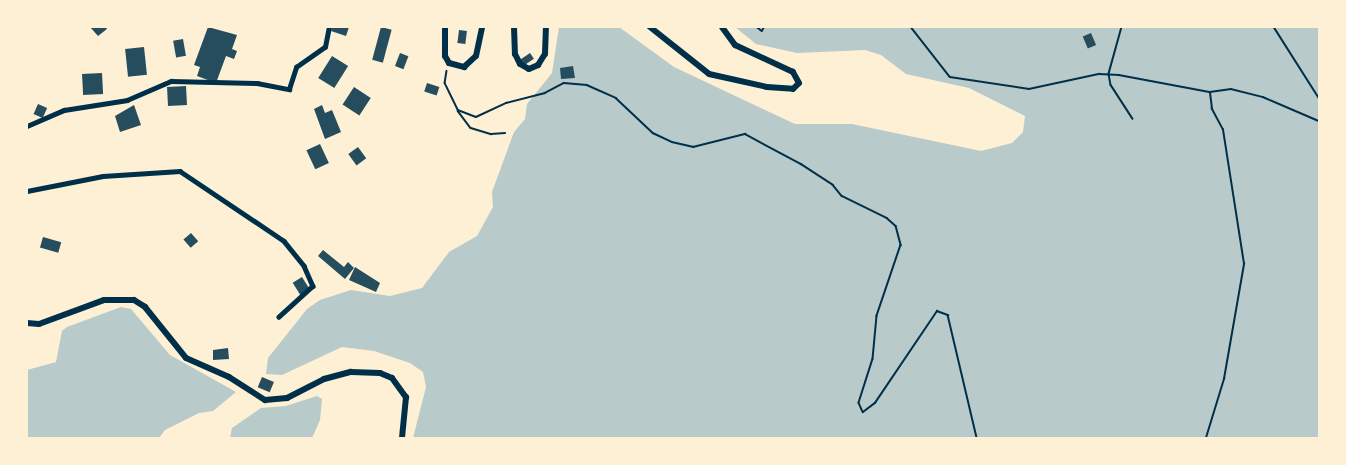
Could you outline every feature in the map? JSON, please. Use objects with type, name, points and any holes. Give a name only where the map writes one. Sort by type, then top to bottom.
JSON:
[{"type":"street","points":[[27,126],[64,110],[127,100],[171,81],[256,83],[289,89],[296,67],[325,47],[328,27]]},
{"type":"street","points":[[445,27],[443,46],[449,63],[469,65],[479,49],[482,27]]},
{"type":"street","points":[[514,27],[515,54],[520,64],[529,69],[538,65],[545,54],[546,27]]},
{"type":"street","points":[[650,27],[709,74],[767,87],[793,89],[799,83],[792,72],[735,45],[722,27]]},
{"type":"street","points":[[27,191],[103,176],[180,171],[284,241],[304,266],[313,286],[279,317]]},
{"type":"street","points":[[27,323],[39,324],[104,300],[134,300],[145,307],[186,358],[229,377],[265,400],[287,398],[324,379],[351,372],[381,373],[392,378],[406,397],[402,438]]},
{"type":"path","points":[[757,27],[762,31],[764,27]]},
{"type":"path","points":[[911,27],[950,77],[1029,89],[1109,74],[1210,92],[1231,89],[1263,97],[1319,121]]},
{"type":"path","points":[[1122,27],[1109,74],[1111,85],[1133,119]]},
{"type":"path","points":[[1274,27],[1319,98]]},
{"type":"path","points":[[449,63],[445,83],[458,110],[471,128],[491,134],[505,133]]},
{"type":"path","points":[[458,110],[476,117],[506,103],[545,93],[564,83],[587,85],[616,98],[653,133],[672,142],[693,147],[745,134],[758,138],[833,185],[842,196],[887,218],[901,235],[902,245],[877,316],[873,359],[859,403],[863,412],[875,403],[937,311],[948,315],[977,438]]},
{"type":"path","points":[[1206,438],[1224,379],[1244,264],[1223,130],[1212,109],[1210,92]]},
{"type":"shaded area","points":[[559,27],[619,27],[674,67],[795,124],[852,124],[981,151],[1012,143],[1023,132],[1025,116],[969,88],[906,74],[881,55],[865,50],[797,53],[756,44],[735,27],[1319,27],[1319,438],[413,438],[426,387],[423,372],[410,363],[374,351],[342,347],[282,375],[266,374],[268,358],[307,309],[320,300],[351,290],[390,296],[422,288],[449,252],[477,236],[493,207],[492,192],[514,132],[525,119],[527,104],[552,73]]},
{"type":"shaded area","points":[[121,307],[131,309],[170,355],[236,392],[213,411],[199,413],[165,430],[159,438],[27,438],[27,370],[56,362],[62,331],[67,327]]},
{"type":"shaded area","points":[[317,396],[322,399],[320,420],[312,438],[230,438],[232,428],[261,408],[286,406]]},
{"type":"building","points":[[90,27],[106,27],[107,29],[98,36]]},
{"type":"building","points":[[208,27],[237,35],[232,49],[237,51],[234,59],[226,56],[216,83],[197,76],[200,67],[194,65]]},
{"type":"building","points":[[332,27],[349,27],[346,36],[331,31]]},
{"type":"building","points":[[381,27],[392,30],[383,63],[372,60]]},
{"type":"building","points":[[459,30],[467,31],[465,44],[457,43]]},
{"type":"building","points":[[1091,33],[1096,45],[1088,48],[1083,37]]},
{"type":"building","points":[[183,39],[186,56],[176,57],[173,41]]},
{"type":"building","points":[[144,47],[147,75],[128,77],[125,49]]},
{"type":"building","points":[[400,53],[408,56],[403,69],[395,66]]},
{"type":"building","points":[[530,53],[534,59],[524,66],[520,60]]},
{"type":"building","points":[[332,56],[348,66],[334,88],[318,78]]},
{"type":"building","points":[[573,66],[575,78],[561,79],[560,68]]},
{"type":"building","points":[[102,73],[103,94],[83,95],[82,74]]},
{"type":"building","points":[[427,83],[439,87],[437,96],[424,92]]},
{"type":"building","points":[[186,86],[187,105],[168,106],[167,87]]},
{"type":"building","points":[[354,87],[371,98],[359,116],[343,105]]},
{"type":"building","points":[[38,104],[47,108],[43,118],[34,114]]},
{"type":"building","points":[[134,105],[141,125],[120,132],[115,116]]},
{"type":"building","points":[[322,105],[325,113],[332,110],[341,132],[325,139],[314,109]]},
{"type":"building","points":[[320,144],[329,163],[315,169],[306,150]]},
{"type":"building","points":[[358,147],[366,158],[357,165],[348,154]]},
{"type":"building","points":[[191,233],[198,241],[191,248],[183,240]]},
{"type":"building","points":[[43,237],[61,242],[58,253],[40,248]]},
{"type":"building","points":[[323,250],[344,267],[348,262],[354,268],[345,279],[318,256]]},
{"type":"building","points":[[355,267],[380,283],[376,292],[349,280]]},
{"type":"building","points":[[302,277],[310,290],[301,296],[293,283]]},
{"type":"building","points":[[228,348],[229,359],[213,360],[213,350]]},
{"type":"building","points":[[262,377],[274,382],[270,392],[258,387]]}]
